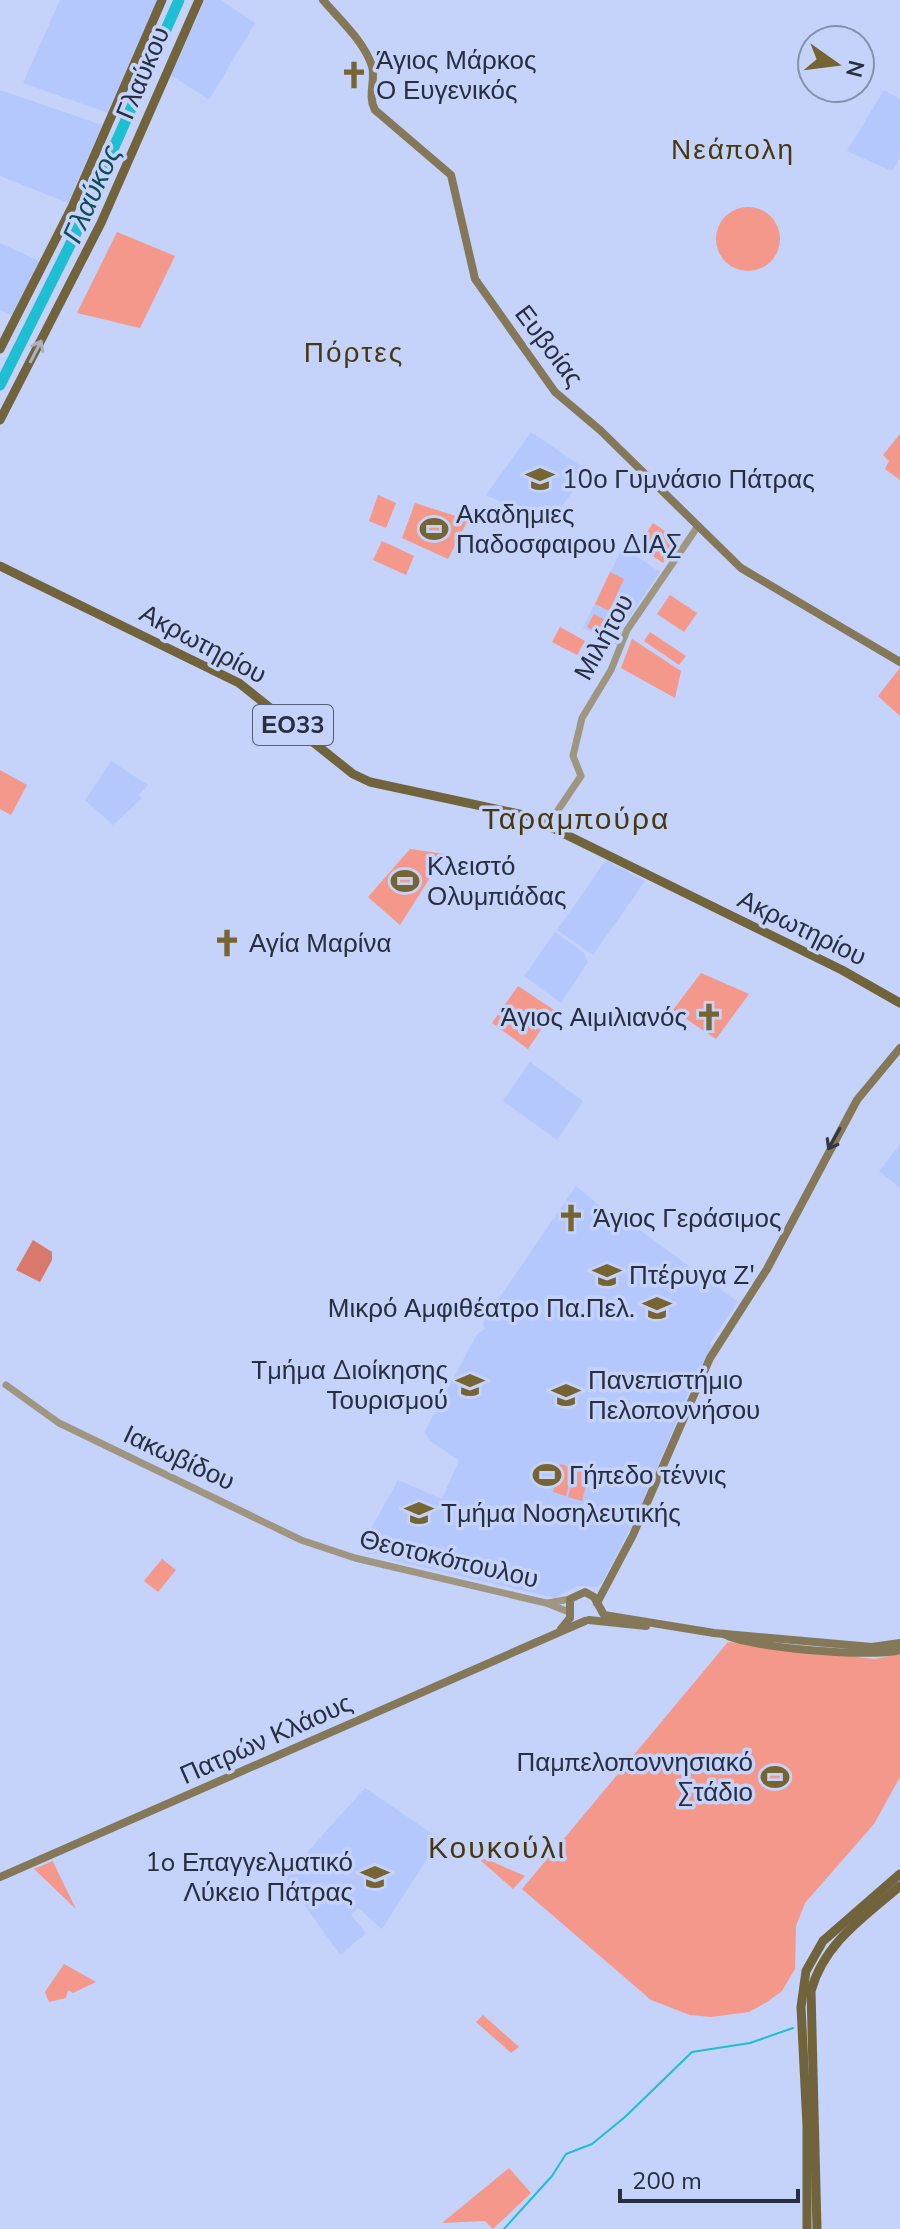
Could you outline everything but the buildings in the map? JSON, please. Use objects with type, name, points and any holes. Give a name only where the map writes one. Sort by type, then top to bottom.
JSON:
[{"type":"main road","name":"Γλαύκου","points":[[0,349],[72,207],[162,0]]},
{"type":"main road","name":"Γλαύκου","points":[[0,420],[101,223],[199,0]]},
{"type":"main road","name":"Ευβοίας","points":[[323,0],[370,61],[373,75],[371,100],[375,110],[452,178],[470,264],[484,295],[557,394],[745,571],[900,662]]},
{"type":"main road","name":"Ακρωτηρίου","points":[[0,566],[239,683],[353,774],[370,782],[504,809],[548,825],[842,970],[900,1003]]},
{"type":"main road","points":[[587,1621],[609,1581],[706,1365],[767,1269],[865,1089],[900,1048]]},
{"type":"main road","points":[[548,1637],[564,1627],[570,1614],[570,1599],[599,1589],[609,1581]]},
{"type":"main road","points":[[585,1592],[604,1615],[650,1625],[872,1647],[900,1643]]},
{"type":"main road","points":[[570,1614],[587,1621],[637,1627],[650,1625]]},
{"type":"main road","name":"Πατρών Κλάους","points":[[0,1877],[587,1621]]},
{"type":"main road","points":[[723,1634],[731,1638],[841,1652],[878,1655],[900,1650]]},
{"type":"main road","points":[[807,2229],[801,2007],[806,1971],[823,1941],[900,1874]]},
{"type":"main road","points":[[817,2229],[811,1991],[816,1973],[833,1946],[900,1886]]},
{"type":"street","name":"Μιλήτου","points":[[548,825],[581,776],[573,756],[582,718],[613,667],[627,630],[698,526]]},
{"type":"street","name":"Ιακωβίδου","points":[[6,1385],[68,1428],[190,1483],[287,1535],[342,1554]]},
{"type":"street","name":"Θεοτοκόπουλου","points":[[342,1554],[546,1603],[570,1614]]},
{"type":"street","points":[[546,1603],[570,1599]]},
{"type":"shaded area","points":[[60,0],[157,0],[108,113],[23,83]]},
{"type":"shaded area","points":[[205,0],[221,0],[255,23],[209,100],[171,75]]},
{"type":"shaded area","points":[[0,90],[102,125],[68,203],[0,176]]},
{"type":"shaded area","points":[[884,90],[900,99],[900,158],[892,171],[847,151]]},
{"type":"shaded area","points":[[742,207],[754,207],[771,216],[778,227],[778,251],[771,262],[754,271],[742,271],[730,266],[721,257],[716,245],[716,233],[721,221],[730,212]]},
{"type":"shaded area","points":[[117,232],[175,256],[140,328],[77,313]]},
{"type":"shaded area","points":[[0,243],[39,261],[12,315],[0,310]]},
{"type":"shaded area","name":"10ο Γυμνάσιο Πάτρας","points":[[531,432],[588,471],[548,525],[486,495]]},
{"type":"shaded area","points":[[900,434],[900,480],[885,469],[889,461],[883,455]]},
{"type":"shaded area","points":[[378,495],[396,503],[386,528],[369,521]]},
{"type":"shaded area","name":"Ακαδημιες Παδοσφαιρου ΔΙΑΣ","points":[[415,503],[468,520],[448,559],[402,538]]},
{"type":"shaded area","points":[[653,523],[678,540],[663,563],[638,546]]},
{"type":"shaded area","name":"Ακαδημιες Παδοσφαιρου ΔΙΑΣ","points":[[382,541],[414,556],[406,575],[373,560]]},
{"type":"shaded area","points":[[623,547],[660,572],[624,625],[617,645],[583,628]]},
{"type":"shaded area","points":[[610,572],[624,579],[609,611],[595,604]]},
{"type":"shaded area","points":[[670,595],[697,613],[684,632],[657,614]]},
{"type":"shaded area","points":[[594,614],[619,627],[612,640],[587,627]]},
{"type":"shaded area","points":[[560,627],[585,641],[577,655],[552,642]]},
{"type":"shaded area","points":[[650,632],[686,656],[679,665],[644,641]]},
{"type":"shaded area","points":[[632,639],[681,671],[675,698],[621,668]]},
{"type":"shaded area","points":[[900,668],[900,716],[878,696]]},
{"type":"shaded area","points":[[111,761],[148,785],[139,795],[142,798],[113,825],[85,800]]},
{"type":"shaded area","points":[[0,770],[27,785],[11,815],[0,809]]},
{"type":"shaded area","name":"Κλειστό Ολυμπιάδας","points":[[410,849],[445,854],[400,925],[368,897]]},
{"type":"shaded area","points":[[606,860],[645,881],[593,955],[557,930]]},
{"type":"shaded area","points":[[555,932],[584,953],[588,962],[561,1003],[524,976]]},
{"type":"shaded area","points":[[701,973],[749,994],[716,1039],[673,1010]]},
{"type":"shaded area","points":[[518,986],[554,1010],[528,1049],[492,1023]]},
{"type":"shaded area","points":[[530,1062],[583,1101],[557,1140],[503,1101]]},
{"type":"shaded area","points":[[900,1145],[900,1188],[879,1171]]},
{"type":"shaded area","name":"Πανεπιστήμιο Πελοποννήσου","points":[[576,1186],[607,1212],[633,1225],[738,1302],[710,1343],[712,1347],[696,1375],[639,1512],[602,1583],[597,1587],[577,1586],[555,1598],[392,1560],[389,1554],[368,1554],[363,1543],[398,1480],[442,1499],[459,1460],[430,1441],[425,1432],[433,1415],[442,1408],[440,1403],[477,1334],[485,1329],[483,1323],[490,1311]]},
{"type":"shaded area","points":[[33,1240],[52,1252],[52,1260],[40,1282],[16,1270]]},
{"type":"shaded area","points":[[560,1464],[573,1468],[566,1496],[553,1492]]},
{"type":"shaded area","points":[[576,1466],[590,1470],[582,1501],[568,1497]]},
{"type":"shaded area","points":[[162,1559],[176,1570],[158,1592],[144,1581]]},
{"type":"shaded area","points":[[728,1642],[874,1659],[900,1654],[900,1777],[874,1824],[805,1903],[796,1926],[795,1969],[782,1991],[749,2012],[711,2017],[690,2015],[651,2000],[522,1889]]},
{"type":"shaded area","name":"1o Επαγγελματικό Λύκειο Πάτρας","points":[[365,1788],[440,1839],[382,1929],[358,1908],[351,1915],[366,1933],[340,1955],[285,1877]]},
{"type":"shaded area","points":[[486,1859],[525,1876],[513,1889],[480,1860]]},
{"type":"shaded area","points":[[53,1861],[54,1864],[76,1909],[34,1869]]},
{"type":"shaded area","points":[[64,1964],[96,1982],[73,1993],[68,1990],[66,1998],[49,2002],[45,1992]]},
{"type":"shaded area","points":[[483,2015],[519,2047],[511,2053],[476,2022]]},
{"type":"shaded area","points":[[509,2168],[531,2193],[493,2229],[485,2221],[442,2223]]},
{"type":"waterway","name":"Γλαύκος","points":[[0,385],[76,233],[179,0]]},
{"type":"waterway","points":[[504,2229],[552,2176],[566,2154],[592,2144],[625,2117],[692,2052],[750,2043],[793,2028]]},
{"type":"place","name":"Άγιος Μάρκος Ο Ευγενικός","points":[[354,75]]},
{"type":"place","name":"10ο Γυμνάσιο Πάτρας","points":[[540,479]]},
{"type":"place","name":"Ακαδημιες Παδοσφαιρου ΔΙΑΣ","points":[[434,529]]},
{"type":"place","name":"Κλειστό Ολυμπιάδας","points":[[405,881]]},
{"type":"place","name":"Αγία Μαρίνα","points":[[227,943]]},
{"type":"place","name":"Άγιος Αιμιλιανός","points":[[709,1017]]},
{"type":"place","name":"Άγιος Γεράσιμος","points":[[571,1218]]},
{"type":"place","name":"Πτέρυγα Ζ'","points":[[607,1275]]},
{"type":"place","name":"Μικρό Αμφιθέατρο Πα.Πελ.","points":[[657,1308]]},
{"type":"place","name":"Τμήμα Διοίκησης Τουρισμού","points":[[470,1385]]},
{"type":"place","name":"Πανεπιστήμιο Πελοποννήσου","points":[[566,1395]]},
{"type":"place","name":"Γήπεδο τέννις","points":[[547,1475]]},
{"type":"place","name":"Τμήμα Νοσηλευτικής","points":[[419,1513]]},
{"type":"place","name":"Παμπελοποννησιακό Στάδιο","points":[[775,1777]]},
{"type":"place","name":"1o Επαγγελματικό Λύκειο Πάτρας","points":[[375,1877]]},
{"type":"district","name":"Νεάπολη","points":[[733,150]]},
{"type":"district","name":"Πόρτες","points":[[354,353]]},
{"type":"district","name":"Ταραμπούρα","points":[[576,819]]},
{"type":"district","name":"Κουκούλι","points":[[497,1848]]}]
